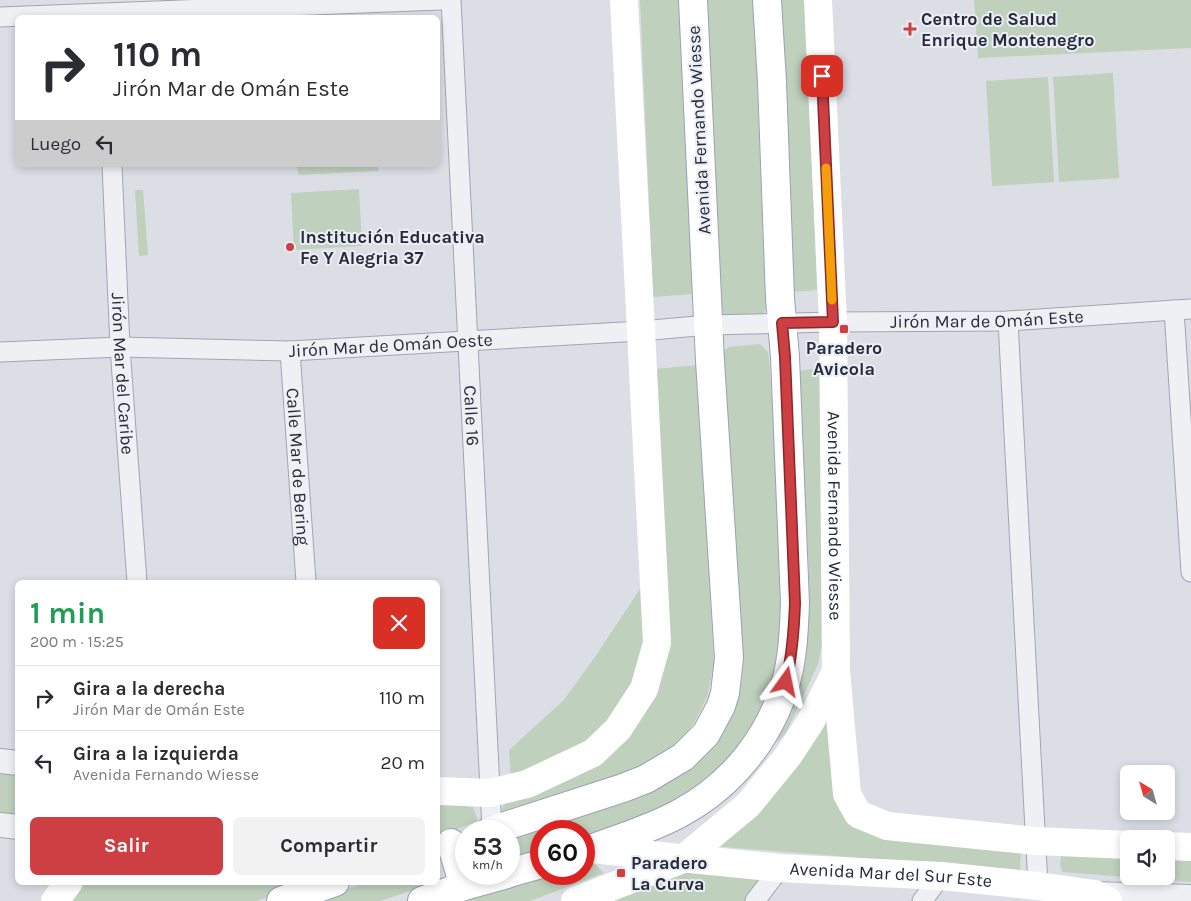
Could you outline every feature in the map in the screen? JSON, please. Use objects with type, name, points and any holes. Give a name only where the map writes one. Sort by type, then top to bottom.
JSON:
[{"type":"main road","points":[[440,791],[490,793],[527,784],[593,753],[618,729],[644,689],[657,643],[624,0]]},
{"type":"main road","name":"Avenida Fernando Wiesse","points":[[520,822],[646,779],[683,757],[706,734],[721,706],[725,693],[729,658],[708,325],[693,0]]},
{"type":"main road","points":[[595,847],[683,812],[726,780],[747,759],[765,732],[777,707],[791,660],[795,603],[767,0]]},
{"type":"main road","name":"Avenida Fernando Wiesse","points":[[575,901],[683,859],[748,805],[788,756],[811,721],[836,671],[833,322],[818,0]]},
{"type":"main road","points":[[836,671],[847,794],[858,814],[887,826],[1036,841],[1120,845]]},
{"type":"main road","points":[[452,843],[464,886]]},
{"type":"main road","points":[[1175,846],[1191,847]]},
{"type":"main road","name":"Avenida Mar del Sur Este","points":[[595,851],[780,868],[941,876],[1038,886],[1098,899]]},
{"type":"main road","points":[[55,901],[67,885]]},
{"type":"main road","points":[[281,901],[326,885]]},
{"type":"main road","points":[[422,901],[468,885]]},
{"type":"street","points":[[105,15],[440,0]]},
{"type":"street","name":"Calle 16","points":[[451,0],[491,820]]},
{"type":"street","points":[[0,17],[15,17]]},
{"type":"street","name":"Jirón Mar del Caribe","points":[[112,167],[120,347],[137,580]]},
{"type":"street","points":[[1182,310],[1191,572]]},
{"type":"street","name":"Jirón Mar de Omán Este","points":[[782,323],[1008,320],[1182,310]]},
{"type":"street","points":[[1008,320],[1038,886]]},
{"type":"street","name":"Jirón Mar de Omán Oeste","points":[[0,352],[120,347],[290,351],[641,331],[708,325],[782,323]]},
{"type":"street","name":"Calle Mar de Bering","points":[[290,351],[306,580]]},
{"type":"street","points":[[0,761],[15,763]]},
{"type":"street","points":[[0,825],[15,827]]},
{"type":"street","points":[[756,901],[780,868]]},
{"type":"street","points":[[922,901],[941,876]]},
{"type":"street","name":"Avenida Mar del Sur Este","points":[[1098,899],[1191,897]]},
{"type":"green space","points":[[640,0],[681,0],[693,294],[653,297]]},
{"type":"green space","points":[[701,0],[754,0],[766,309],[762,316],[723,319],[720,315]]},
{"type":"green space","points":[[779,0],[807,0],[817,290],[792,292]]},
{"type":"green space","points":[[974,0],[1191,0],[1191,48],[978,58]]},
{"type":"green space","points":[[1113,73],[1119,178],[1059,182],[1053,77]]},
{"type":"green space","points":[[1048,77],[1054,182],[992,186],[986,81]]},
{"type":"green space","points":[[297,167],[378,167],[378,171],[298,175]]},
{"type":"green space","points":[[359,189],[362,246],[294,250],[291,193]]},
{"type":"green space","points":[[135,190],[143,190],[148,255],[139,256]]},
{"type":"green space","points":[[760,344],[768,352],[769,358],[784,614],[772,685],[759,721],[730,761],[696,790],[659,813],[595,833],[595,820],[557,820],[617,801],[726,721],[721,353],[729,347]]},
{"type":"green space","points":[[697,365],[714,664],[707,697],[694,723],[676,747],[647,765],[591,793],[501,815],[504,802],[573,776],[665,653],[669,614],[655,369]]},
{"type":"green space","points":[[821,368],[826,628],[818,664],[786,733],[777,743],[794,695],[808,634],[809,571],[798,371]]},
{"type":"green space","points":[[644,583],[649,629],[631,696],[573,756],[511,780],[509,750],[563,701]]},
{"type":"green space","points":[[833,702],[845,814],[1021,846],[1020,871],[713,846],[756,812],[786,781],[817,732]]},
{"type":"green space","points":[[0,768],[15,769],[15,821],[0,819]]},
{"type":"green space","points":[[440,803],[473,807],[478,820],[455,820],[455,830],[440,835]]},
{"type":"green space","points":[[530,828],[530,853],[520,857],[520,832]]},
{"type":"green space","points":[[1062,849],[1120,852],[1120,876],[1062,872],[1060,864]]},
{"type":"green space","points":[[1175,856],[1191,857],[1191,882],[1175,881]]},
{"type":"green space","points":[[595,864],[604,873],[595,876]]},
{"type":"green space","points":[[682,864],[770,872],[748,901],[615,901],[612,895]]},
{"type":"green space","points":[[530,878],[530,885],[572,885],[530,901],[461,901],[509,885],[520,885],[520,881]]},
{"type":"green space","points":[[75,885],[302,885],[257,901],[63,901]]},
{"type":"green space","points":[[360,885],[428,885],[380,901],[308,901]]},
{"type":"slow traffic","points":[[826,168],[832,300]]},
{"type":"place","name":"Centro de Salud Enrique Montenegro","points":[[910,29]]},
{"type":"place","name":"Institución Educativa Fe Y Alegria 37","points":[[290,247]]},
{"type":"place","name":"Paradero Avicola","points":[[844,329]]},
{"type":"place","name":"Paradero La Curva","points":[[621,873]]},
{"type":"route","points":[[786,682],[791,660],[795,603],[782,323],[833,322],[822,76]]}]
